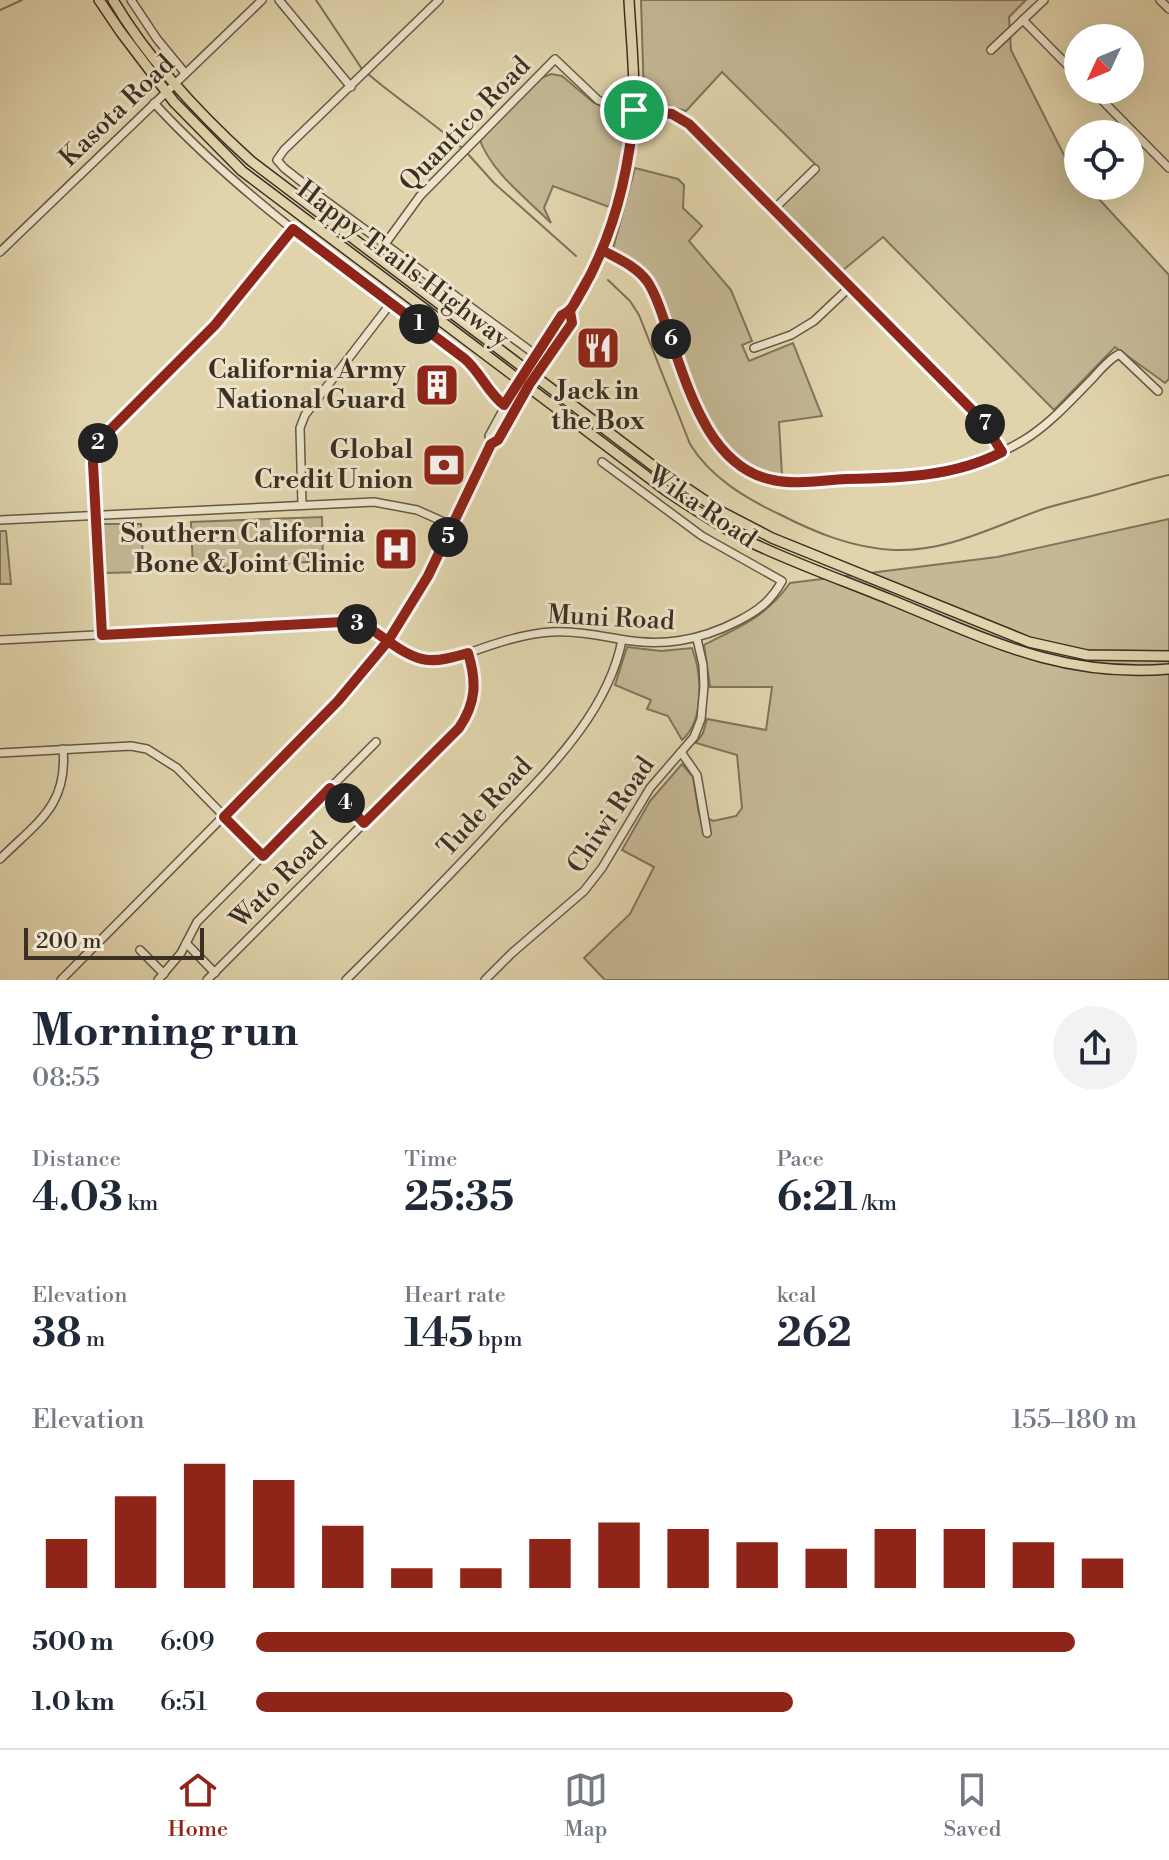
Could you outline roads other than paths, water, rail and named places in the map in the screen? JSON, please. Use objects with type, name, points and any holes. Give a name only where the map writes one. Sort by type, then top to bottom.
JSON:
[{"type":"main road","name":"Happy Trails Highway","points":[[99,0],[165,91],[242,171],[665,490],[715,523],[749,541],[1025,654],[1085,668],[1129,671],[1169,669]]},
{"type":"main road","name":"Happy Trails Highway","points":[[113,0],[148,52],[174,83],[251,161],[673,479],[722,512],[790,546],[1029,642],[1087,655],[1169,656]]},
{"type":"main road","points":[[520,379],[562,315],[570,311],[602,250],[624,180],[634,110],[629,0]]},
{"type":"main road","points":[[529,385],[572,323],[570,311]]},
{"type":"street","points":[[131,0],[185,73]]},
{"type":"street","name":"Kasota Road","points":[[0,252],[262,0]]},
{"type":"street","points":[[279,0],[351,87]]},
{"type":"street","points":[[439,0],[277,160],[293,176],[536,355]]},
{"type":"street","points":[[991,50],[1044,0]]},
{"type":"street","points":[[1160,0],[1169,9]]},
{"type":"street","points":[[1023,20],[1064,62]]},
{"type":"street","name":"Quantico Road","points":[[385,244],[420,196],[555,59],[598,100],[614,107],[672,114],[689,124],[982,420],[1002,452]]},
{"type":"street","points":[[154,103],[214,164],[293,229],[465,359],[477,370],[489,392],[504,405]]},
{"type":"street","points":[[1106,104],[1169,168]]},
{"type":"street","points":[[774,209],[815,169]]},
{"type":"street","points":[[102,635],[93,463],[97,446],[215,325],[293,229]]},
{"type":"street","points":[[602,250],[628,264],[647,281],[703,421],[727,453],[757,476],[776,481],[932,474],[983,462],[1027,438],[1055,417],[1115,355],[1122,355],[1158,391]]},
{"type":"street","points":[[754,348],[791,335],[814,321],[851,286]]},
{"type":"street","points":[[302,504],[300,428],[305,415],[391,303]]},
{"type":"street","points":[[491,444],[489,436],[520,379]]},
{"type":"street","points":[[61,980],[338,701],[388,641],[415,599],[491,444],[498,440],[529,385]]},
{"type":"street","name":"Wika Road","points":[[602,462],[702,536],[782,581]]},
{"type":"street","points":[[0,520],[374,502],[417,510],[453,526]]},
{"type":"street","name":"Muni Road","points":[[0,640],[342,622],[368,627],[422,661],[445,661],[523,636],[543,633],[568,632],[651,644],[697,639],[757,611],[775,594],[782,581]]},
{"type":"street","name":"Chiwi Road","points":[[485,980],[584,891],[602,868],[650,788],[694,737],[704,703],[703,665],[697,639]]},
{"type":"street","name":"Tude Road","points":[[346,980],[470,855],[558,758],[612,678],[622,640]]},
{"type":"street","name":"Wato Road","points":[[207,980],[459,728],[474,701],[474,671],[468,653]]},
{"type":"street","points":[[140,950],[161,977],[197,922],[376,742]]},
{"type":"street","points":[[0,753],[131,746],[147,749],[177,768],[263,856]]},
{"type":"street","points":[[0,859],[43,817],[58,796],[65,772],[63,749]]},
{"type":"street","points":[[681,752],[697,775],[707,833]]},
{"type":"street","points":[[330,788],[364,823]]},
{"type":"street","points":[[186,943],[215,973]]},
{"type":"waterway","points":[[0,10],[22,0]]},
{"type":"waterway","points":[[316,0],[362,69]]},
{"type":"waterway","points":[[367,73],[462,148]]},
{"type":"waterway","points":[[467,153],[494,183],[576,256]]},
{"type":"waterway","points":[[608,280],[630,301],[639,315],[690,444],[698,456],[729,485],[754,501],[835,538],[894,550],[934,547],[1046,508],[1169,475]]},
{"type":"place","name":"Jack in the Box","points":[[598,348]]},
{"type":"place","name":"California Army National Guard","points":[[437,385]]},
{"type":"place","name":"Global Credit Union","points":[[444,465]]},
{"type":"place","name":"Southern California Bone & Joint Clinic","points":[[396,549]]}]
